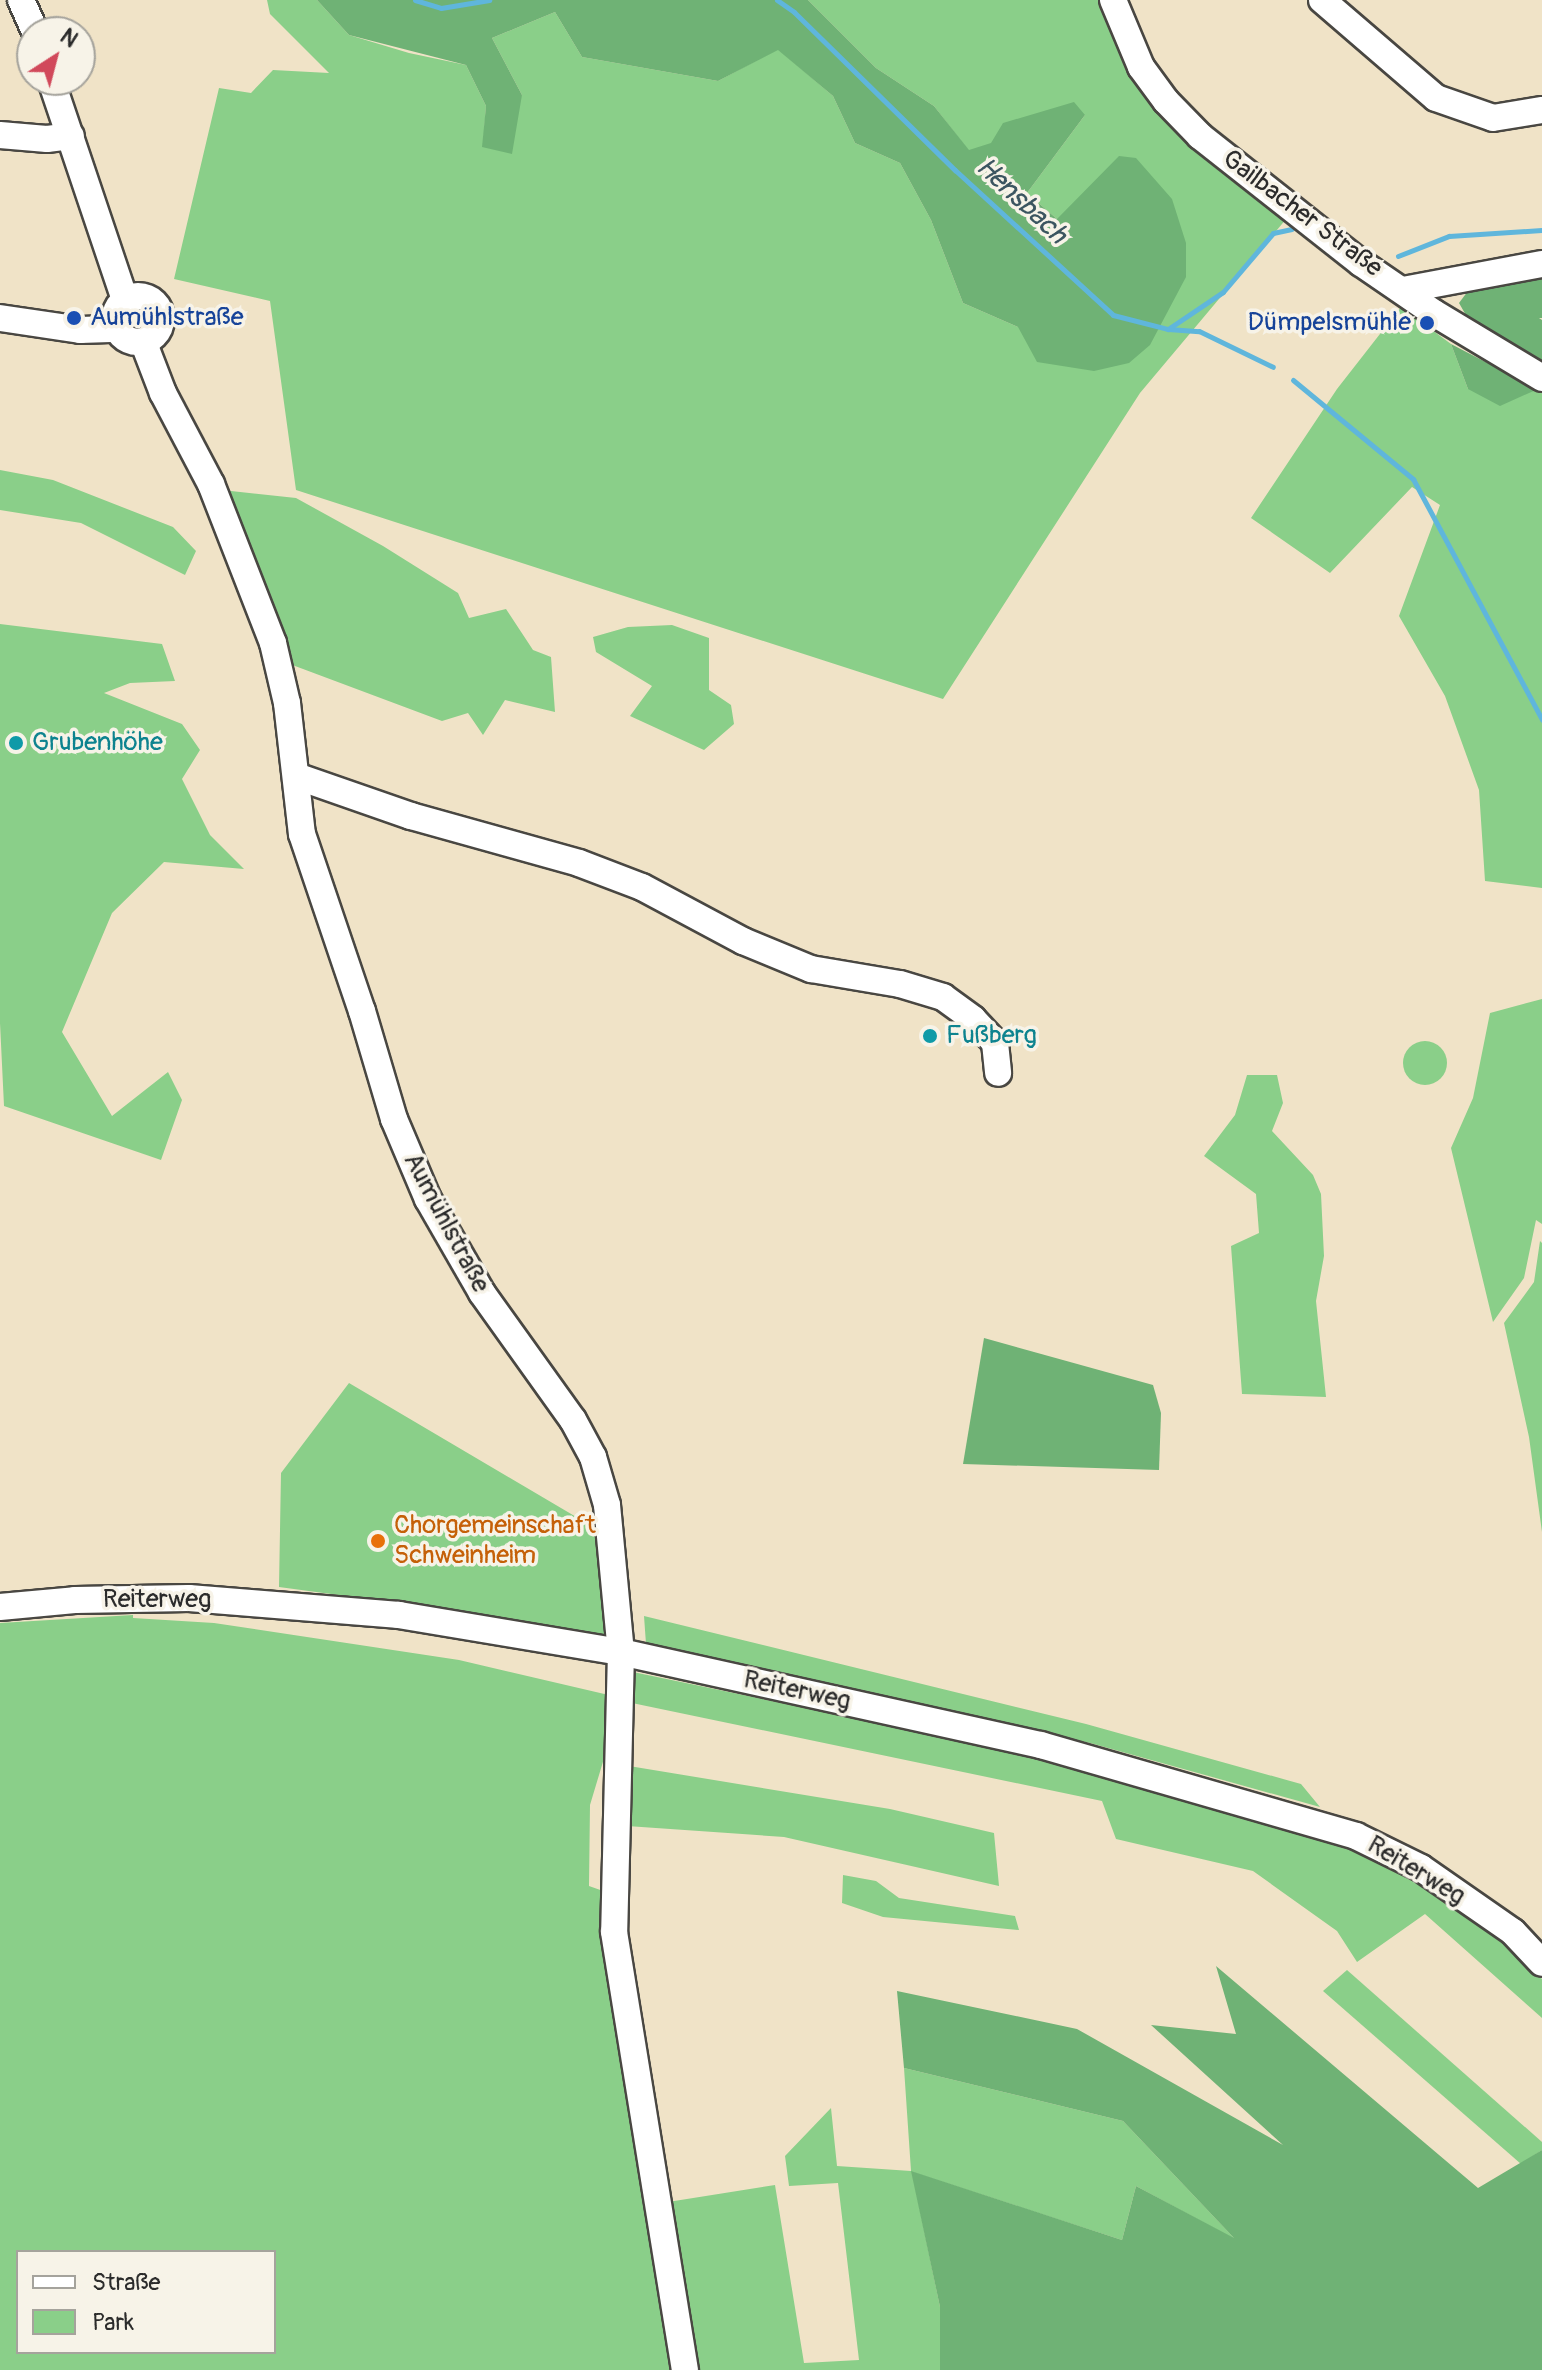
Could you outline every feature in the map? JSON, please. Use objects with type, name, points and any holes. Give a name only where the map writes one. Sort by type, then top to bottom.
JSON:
[{"type":"street","name":"Gailbacher Straße","points":[[1113,0],[1141,67],[1174,110],[1200,136],[1326,237],[1434,313],[1542,378]]},
{"type":"street","points":[[1322,0],[1436,98],[1493,118],[1542,110]]},
{"type":"street","points":[[57,96],[125,300]]},
{"type":"street","points":[[0,135],[47,139],[71,136]]},
{"type":"street","points":[[1403,290],[1542,264]]},
{"type":"street","points":[[0,318],[80,330],[118,329],[130,340],[143,341],[160,326],[159,310],[148,298],[132,296],[117,311],[118,329]]},
{"type":"street","name":"Aumühlstraße","points":[[143,341],[163,393],[211,484],[273,643],[287,703],[302,834],[362,1011],[394,1119],[422,1186],[482,1293],[573,1420],[593,1457],[607,1505],[621,1652],[614,1932],[685,2370]]},
{"type":"street","points":[[296,776],[372,804],[591,868],[642,887],[743,941],[811,969],[900,984],[943,997],[973,1019],[995,1043],[998,1073]]},
{"type":"street","name":"Reiterweg","points":[[0,1607],[75,1600],[189,1598],[429,1619],[621,1652],[1041,1745],[1356,1836],[1421,1868],[1513,1932],[1542,1963]]},
{"type":"green space","points":[[267,0],[317,0],[349,35],[409,53],[466,65],[486,106],[483,147],[522,95],[492,38],[555,12],[582,57],[718,81],[778,49],[833,96],[855,143],[900,163],[931,220],[963,303],[1018,327],[1057,219],[1027,193],[1085,115],[969,151],[934,106],[876,68],[808,0],[1105,0],[1110,21],[1287,218],[1140,393],[943,699],[296,490],[270,301],[174,279],[219,88],[251,93],[273,70],[329,73],[270,14]]},
{"type":"green space","points":[[317,0],[808,0],[876,68],[934,106],[969,150],[991,143],[1003,123],[1074,102],[1085,115],[1027,193],[1057,219],[1119,156],[1136,158],[1172,199],[1186,243],[1186,277],[1150,345],[1129,363],[1094,371],[1037,362],[1018,327],[963,303],[931,220],[900,163],[855,143],[833,96],[778,50],[718,81],[582,57],[555,12],[492,38],[522,95],[512,154],[482,147],[486,106],[466,65],[349,35]]},
{"type":"green space","points":[[1542,276],[1542,318],[1539,318],[1542,320],[1542,361],[1471,324],[1459,303],[1471,287]]},
{"type":"green space","points":[[1401,307],[1451,344],[1468,389],[1538,389],[1542,392],[1542,888],[1485,881],[1479,790],[1445,696],[1399,616],[1440,505],[1412,487],[1330,573],[1251,518],[1337,389]]},
{"type":"green space","points":[[1451,344],[1538,389],[1500,406],[1468,389]]},
{"type":"green space","points":[[0,470],[53,480],[173,527],[196,551],[185,575],[81,523],[0,510]]},
{"type":"green space","points":[[222,490],[296,498],[383,546],[458,593],[469,618],[506,609],[533,650],[551,657],[555,712],[505,700],[483,735],[468,713],[442,721],[287,663]]},
{"type":"green space","points":[[0,624],[162,644],[175,681],[130,683],[104,693],[182,724],[200,750],[182,779],[210,835],[244,869],[164,862],[112,913],[62,1032],[112,1116],[168,1072],[182,1100],[161,1160],[4,1106],[0,1023]]},
{"type":"green space","points":[[672,625],[709,638],[709,690],[731,705],[734,724],[704,750],[630,716],[652,686],[596,652],[593,637],[628,627]]},
{"type":"green space","points":[[1542,999],[1542,1224],[1536,1220],[1524,1278],[1493,1322],[1451,1148],[1473,1098],[1490,1013]]},
{"type":"green space","points":[[1425,1041],[1440,1048],[1447,1063],[1440,1078],[1425,1085],[1410,1078],[1403,1063],[1410,1048]]},
{"type":"green space","points":[[1247,1075],[1277,1075],[1283,1103],[1272,1131],[1313,1175],[1321,1194],[1324,1256],[1316,1301],[1326,1397],[1242,1394],[1231,1246],[1259,1233],[1256,1194],[1204,1156],[1235,1115]]},
{"type":"green space","points":[[1540,1241],[1542,1532],[1529,1437],[1504,1323],[1534,1282]]},
{"type":"green space","points":[[984,1338],[1153,1385],[1161,1413],[1159,1470],[963,1464]]},
{"type":"green space","points":[[349,1383],[600,1531],[607,1639],[487,1615],[279,1587],[281,1473]]},
{"type":"green space","points":[[133,1615],[133,1618],[214,1623],[459,1660],[613,1696],[605,1755],[590,1805],[589,1886],[606,1892],[683,2370],[0,2370],[0,1623]]},
{"type":"green space","points":[[644,1616],[1086,1724],[1301,1784],[1320,1807],[1090,1743],[646,1644]]},
{"type":"green space","points":[[633,1672],[1031,1755],[1341,1840],[1420,1882],[1504,1941],[1542,1979],[1542,2018],[1425,1914],[1357,1962],[1337,1931],[1253,1871],[1116,1839],[1102,1801],[632,1703]]},
{"type":"green space","points":[[629,1766],[890,1809],[994,1833],[999,1886],[784,1837],[627,1826]]},
{"type":"green space","points":[[843,1875],[876,1881],[899,1898],[1015,1916],[1019,1930],[883,1917],[842,1903]]},
{"type":"green space","points":[[1216,1966],[1478,2188],[1542,2150],[1542,2370],[940,2370],[940,2307],[911,2171],[1122,2240],[1136,2186],[1234,2238],[1123,2121],[904,2068],[897,1991],[1077,2029],[1283,2145],[1151,2025],[1236,2034]]},
{"type":"green space","points":[[1347,1970],[1542,2142],[1542,2150],[1521,2164],[1323,1991]]},
{"type":"green space","points":[[904,2068],[1123,2121],[1236,2240],[1136,2186],[1122,2240],[912,2172],[940,2307],[940,2370],[693,2370],[668,2202],[775,2185],[804,2363],[859,2360],[838,2183],[789,2186],[785,2156],[831,2108],[837,2166],[911,2171]]},
{"type":"waterway","name":"Hensbach","points":[[415,0],[441,8],[489,0]]},
{"type":"waterway","name":"Hensbach","points":[[777,0],[794,12],[955,170],[1113,315],[1168,329],[1199,331],[1273,367]]},
{"type":"waterway","points":[[1168,329],[1223,292],[1273,233],[1292,229]]},
{"type":"waterway","points":[[1398,256],[1449,236],[1542,230]]},
{"type":"waterway","name":"Hensbach","points":[[1293,380],[1413,479],[1542,720]]},
{"type":"place","name":"Aumühlstraße","points":[[74,318]]},
{"type":"place","name":"Dümpelsmühle","points":[[1427,323]]},
{"type":"place","name":"Grubenhöhe","points":[[16,743]]},
{"type":"place","name":"Fußberg","points":[[930,1036]]},
{"type":"place","name":"Chorgemeinschaft Schweinheim","points":[[378,1541]]}]
